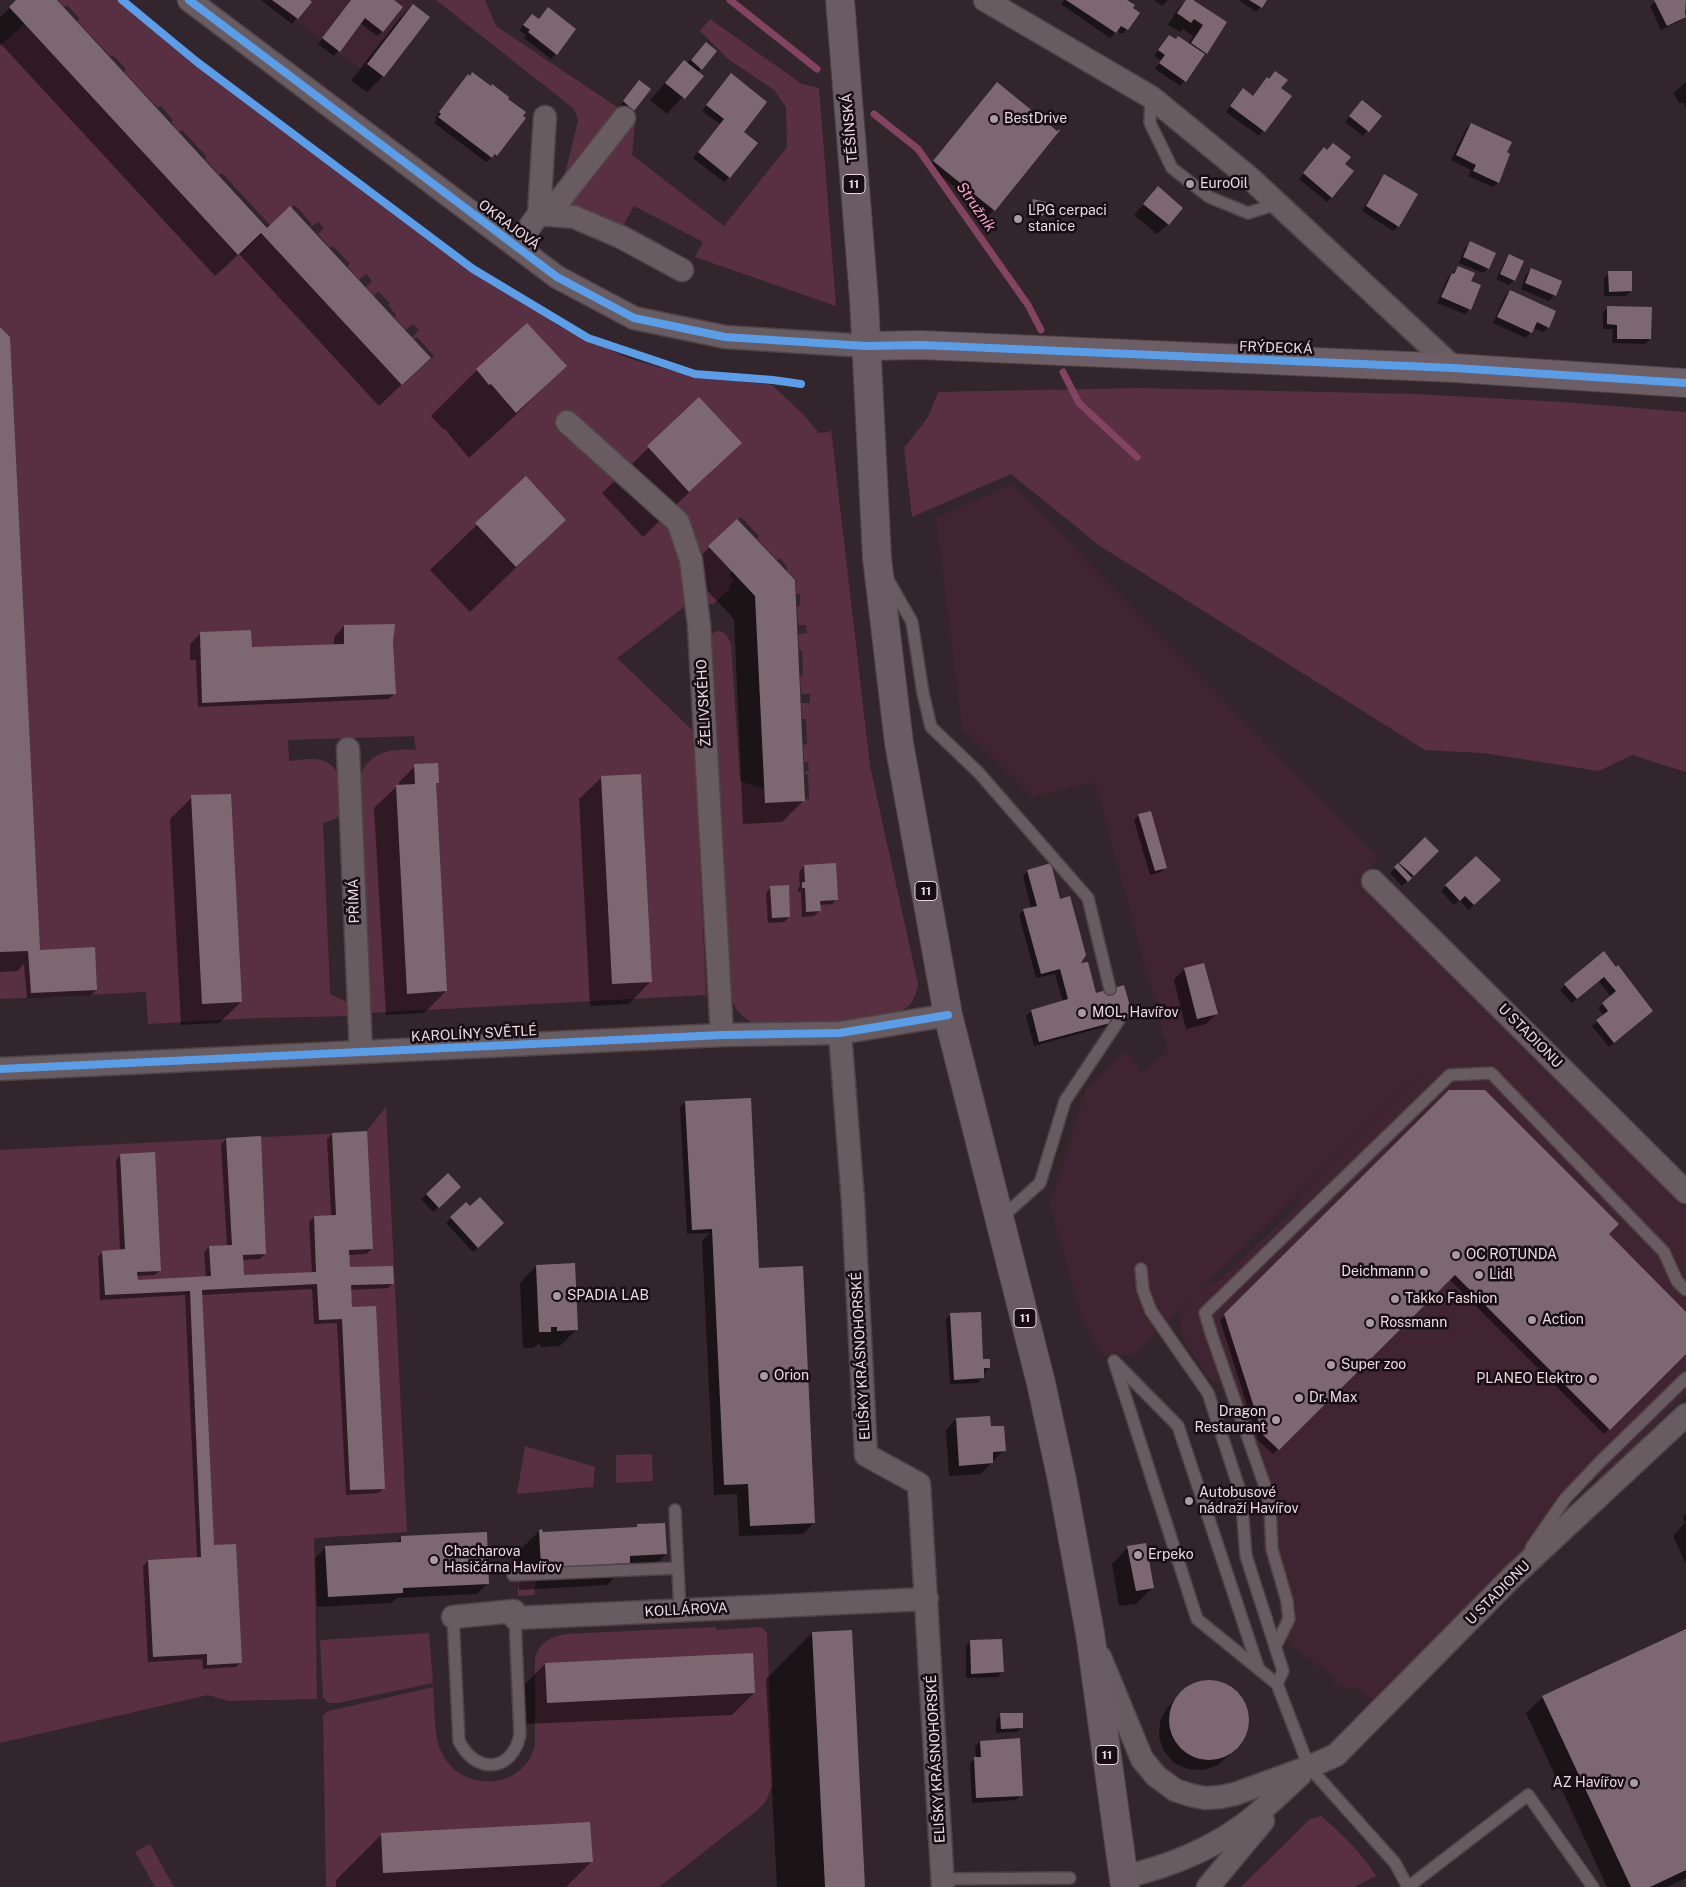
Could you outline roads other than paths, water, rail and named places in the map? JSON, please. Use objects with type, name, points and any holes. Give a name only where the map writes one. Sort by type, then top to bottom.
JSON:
[{"type":"main road","name":"TĚŠÍNSKÁ","points":[[840,0],[864,299],[866,346]]},
{"type":"main road","name":"11","points":[[866,346],[877,558],[900,743],[948,1015],[1041,1383],[1062,1480],[1090,1632],[1124,1882]]},
{"type":"street","name":"OKRAJOVÁ","points":[[189,0],[558,277],[634,318],[725,337],[866,346]]},
{"type":"street","points":[[985,0],[1150,96],[1251,179],[1454,368]]},
{"type":"street","points":[[544,215],[545,116]]},
{"type":"street","points":[[516,246],[624,118]]},
{"type":"street","points":[[544,215],[574,217],[621,238],[682,270]]},
{"type":"street","name":"FRÝDECKÁ","points":[[866,346],[921,345],[1454,368],[1686,383]]},
{"type":"street","name":"ŽELIVSKÉHO","points":[[567,422],[678,522],[691,560],[699,625],[722,1035]]},
{"type":"street","name":"PŘÍMÁ","points":[[348,749],[360,1052]]},
{"type":"street","name":"U STADIONU","points":[[1373,881],[1686,1192]]},
{"type":"street","name":"KAROLÍNY SVĚTLÉ","points":[[0,1070],[722,1035],[840,1033],[948,1015]]},
{"type":"street","name":"ELIŠKY KRÁSNOHORSKÉ","points":[[840,1033],[853,1201],[866,1455],[919,1484],[942,1883]]},
{"type":"street","name":"U STADIONU","points":[[1090,1632],[1142,1759],[1151,1771],[1162,1782],[1175,1790],[1190,1795],[1205,1798],[1235,1794],[1309,1767],[1336,1754],[1513,1576],[1686,1415]]},
{"type":"street","name":"KOLLÁROVA","points":[[453,1617],[514,1611],[515,1618],[927,1599]]},
{"type":"street","name":"U STADIONU","points":[[1124,1882],[1184,1860],[1211,1846],[1241,1827],[1309,1767]]},
{"type":"street","name":"U STADIONU","points":[[1208,1887],[1309,1767]]},
{"type":"lane","points":[[1150,96],[1150,123],[1172,168],[1209,198],[1248,213],[1277,204]]},
{"type":"lane","points":[[877,558],[912,622],[923,693],[931,728],[979,773],[1088,898],[1110,989]]},
{"type":"lane","points":[[1000,1220],[1040,1183],[1065,1101],[1119,1020]]},
{"type":"lane","points":[[1275,1647],[1289,1619],[1287,1601],[1272,1549],[1270,1506],[1267,1492],[1205,1313],[1450,1075],[1491,1073],[1664,1252],[1677,1281],[1686,1290]]},
{"type":"lane","points":[[1141,1268],[1143,1290],[1151,1311],[1208,1392],[1241,1494],[1246,1556],[1282,1671],[1277,1684]]},
{"type":"lane","points":[[1258,1668],[1178,1426],[1114,1361],[1198,1619],[1277,1684],[1309,1767],[1395,1863],[1408,1887],[1528,1795],[1593,1887]]},
{"type":"lane","points":[[1513,1576],[1565,1499],[1598,1463],[1686,1378]]},
{"type":"lane","points":[[675,1510],[680,1610]]},
{"type":"lane","points":[[513,1575],[678,1568]]},
{"type":"lane","points":[[453,1617],[460,1741],[464,1751],[472,1758],[479,1763],[490,1766],[502,1762],[511,1756],[518,1746],[520,1735],[515,1618]]},
{"type":"lane","points":[[942,1883],[1070,1878]]},
{"type":"waterway","name":"Stružník","points":[[730,0],[817,69]]},
{"type":"waterway","name":"Stružník","points":[[874,114],[918,149],[1028,305],[1041,330]]},
{"type":"waterway","name":"Stružník","points":[[1063,372],[1079,403],[1137,457]]},
{"type":"place","name":"BestDrive","points":[[994,119]]},
{"type":"place","name":"EuroOil","points":[[1190,184]]},
{"type":"place","name":"LPG cerpaci stanice","points":[[1018,219]]},
{"type":"place","name":"MOL, Havířov","points":[[1082,1013]]},
{"type":"place","name":"OC ROTUNDA","points":[[1456,1255]]},
{"type":"place","name":"Deichmann","points":[[1424,1272]]},
{"type":"place","name":"Lidl","points":[[1479,1275]]},
{"type":"place","name":"SPADIA LAB","points":[[557,1296]]},
{"type":"place","name":"Takko Fashion","points":[[1395,1299]]},
{"type":"place","name":"Action","points":[[1532,1320]]},
{"type":"place","name":"Rossmann","points":[[1370,1323]]},
{"type":"place","name":"Super zoo","points":[[1331,1365]]},
{"type":"place","name":"Orion","points":[[764,1376]]},
{"type":"place","name":"PLANEO Elektro","points":[[1593,1379]]},
{"type":"place","name":"Dr. Max","points":[[1299,1398]]},
{"type":"place","name":"Dragon Restaurant","points":[[1276,1420]]},
{"type":"place","name":"Autobusové nádraží Havířov","points":[[1189,1501]]},
{"type":"place","name":"Erpeko","points":[[1138,1555]]},
{"type":"place","name":"Chacharova Hasičárna Havířov","points":[[434,1560]]},
{"type":"place","name":"AZ Havířov","points":[[1634,1783]]}]
